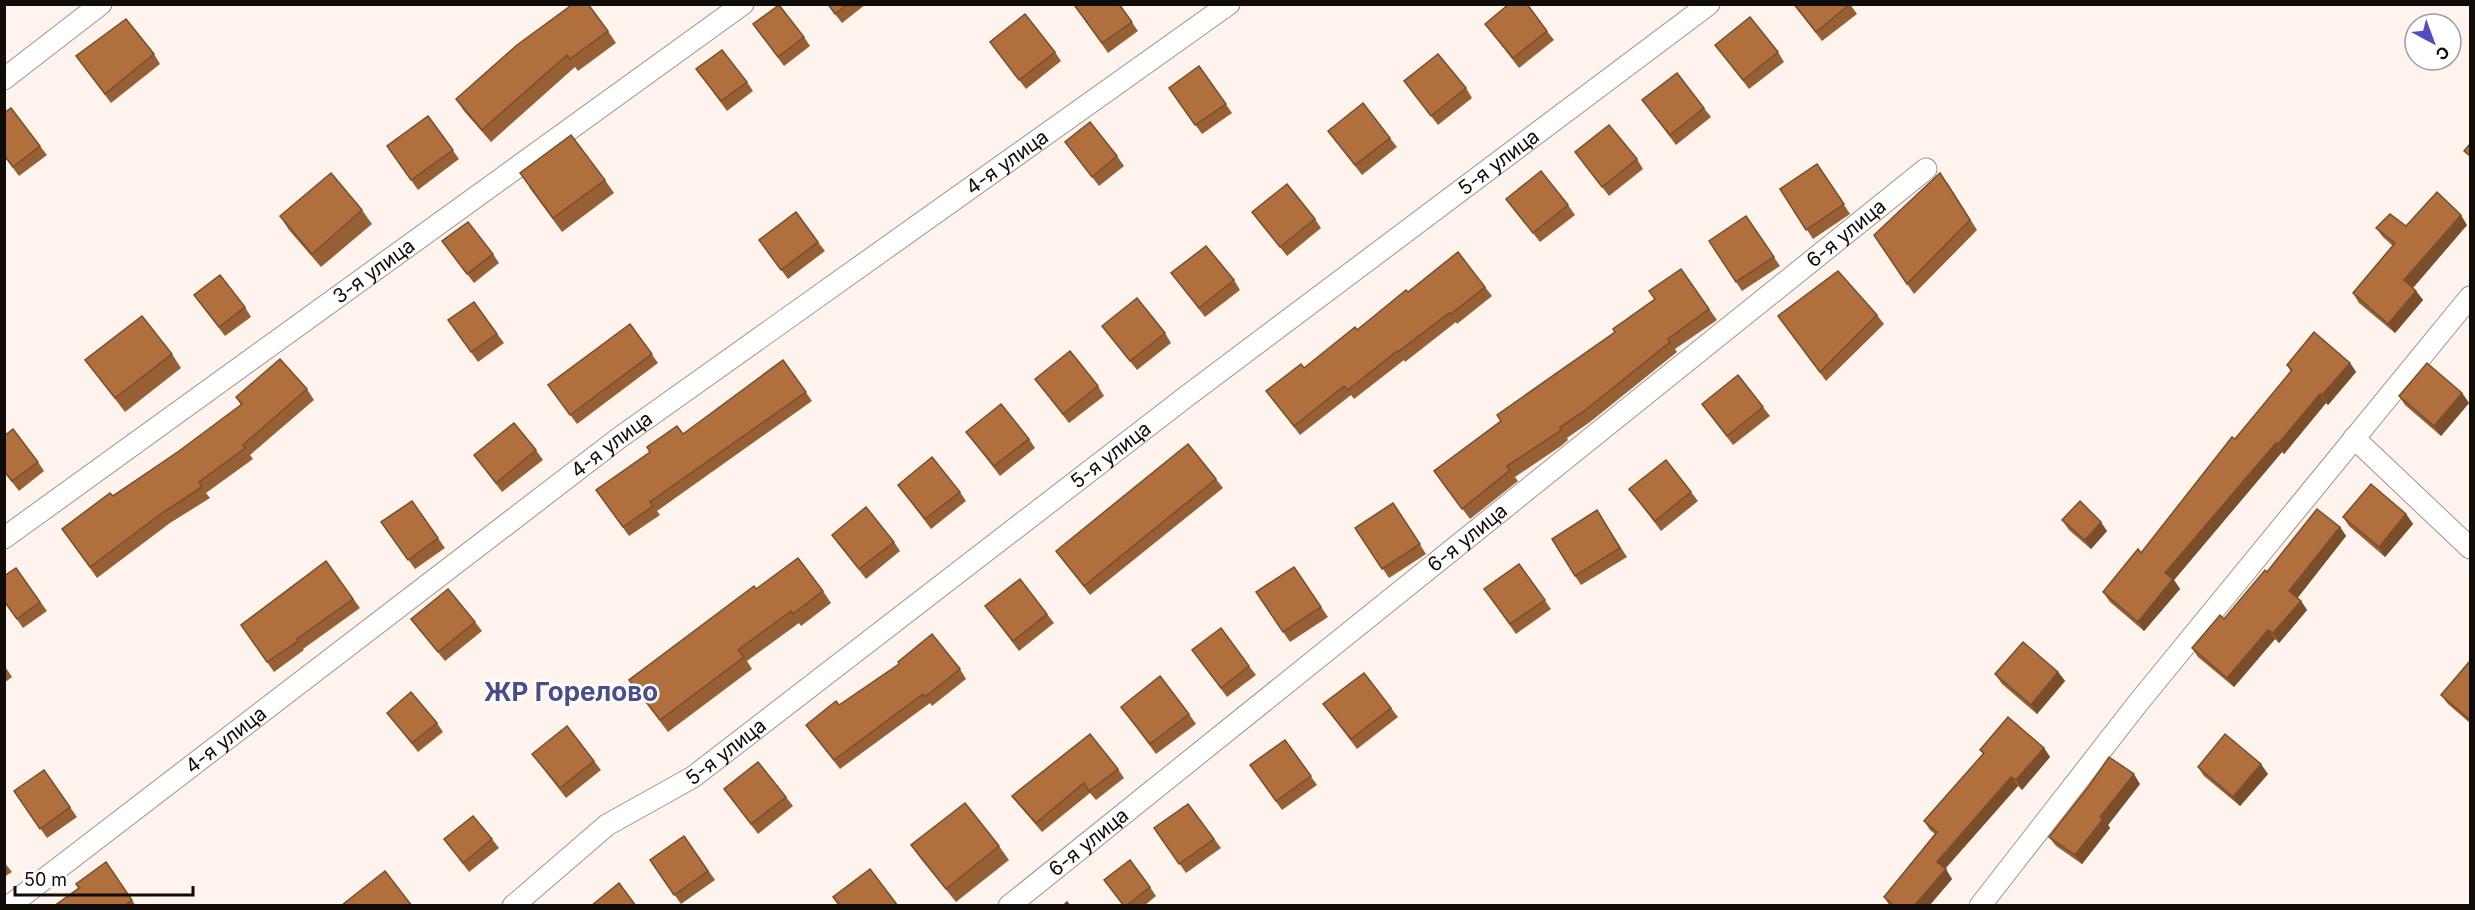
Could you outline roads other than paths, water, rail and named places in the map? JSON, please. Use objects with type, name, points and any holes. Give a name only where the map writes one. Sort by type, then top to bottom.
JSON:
[{"type":"street","name":"3-я улица","points":[[4,538],[743,4]]},
{"type":"street","name":"4-я улица","points":[[9,906],[619,438],[1229,4]]},
{"type":"street","name":"5-я улица","points":[[513,906],[607,825],[693,777],[1187,396],[1709,4]]},
{"type":"street","points":[[4,79],[96,6]]},
{"type":"street","name":"6-я улица","points":[[1009,906],[1926,169]]},
{"type":"street","points":[[1980,906],[2138,703],[2470,297]]},
{"type":"street","points":[[2354,438],[2470,548]]},
{"type":"district","name":"ЖР Горелово","points":[[571,691]]}]
